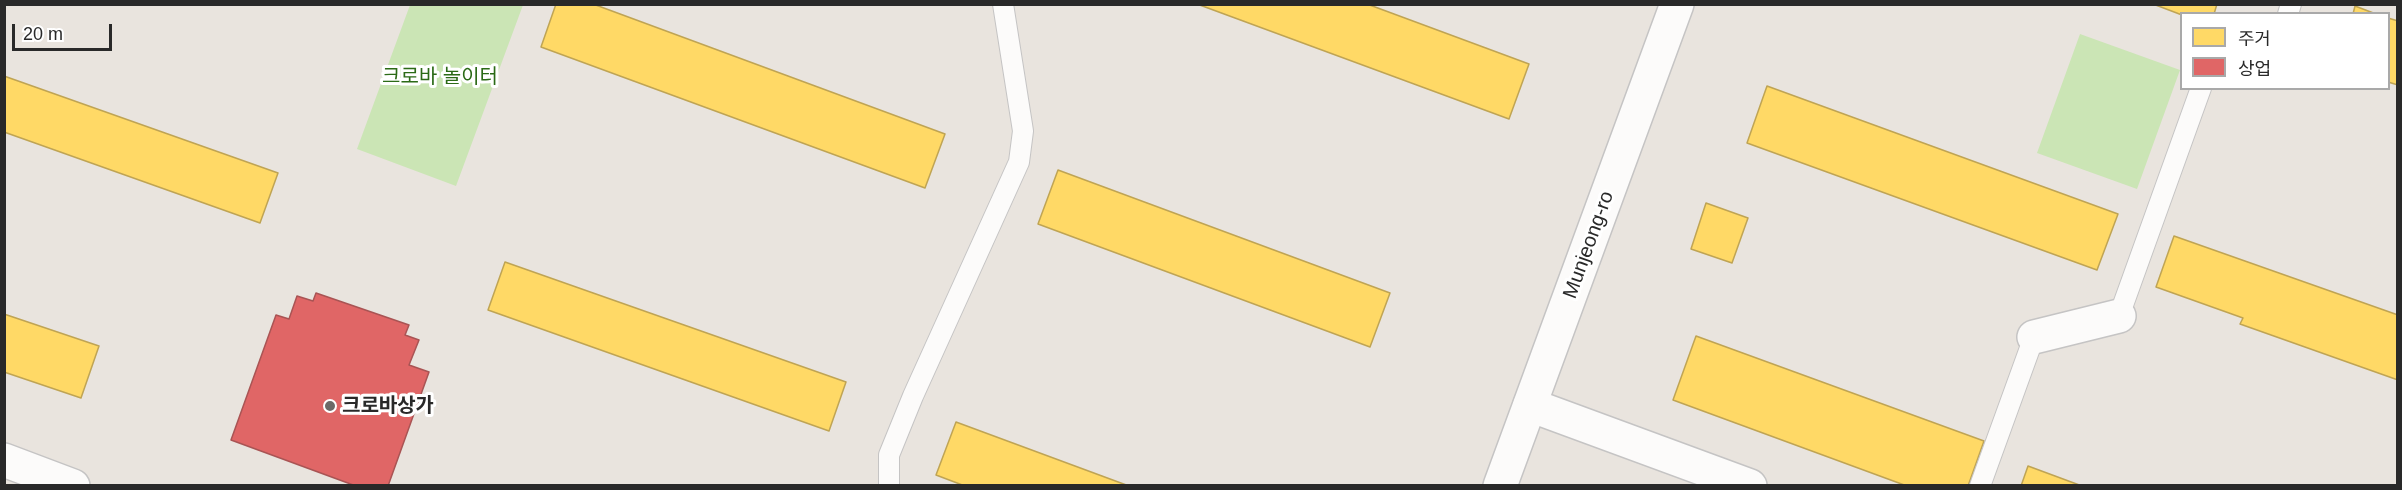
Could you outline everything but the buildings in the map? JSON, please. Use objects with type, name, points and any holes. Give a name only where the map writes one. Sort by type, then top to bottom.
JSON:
[{"type":"main road","name":"Munjeong-ro","points":[[1500,486],[1677,4]]},
{"type":"main road","points":[[2034,337],[2120,316]]},
{"type":"main road","points":[[1530,405],[1750,486]]},
{"type":"main road","points":[[4,460],[73,486]]},
{"type":"lane","points":[[889,486],[889,455],[896,437],[1019,162],[1023,131],[1003,4]]},
{"type":"lane","points":[[2120,316],[2199,90]]},
{"type":"lane","points":[[1980,486],[2034,337]]},
{"type":"green space","name":"크로바 놀이터","points":[[410,5],[523,5],[456,186],[357,149]]},
{"type":"green space","points":[[2080,34],[2180,70],[2137,189],[2037,153]]},
{"type":"place","name":"크로바상가","points":[[330,406]]}]
